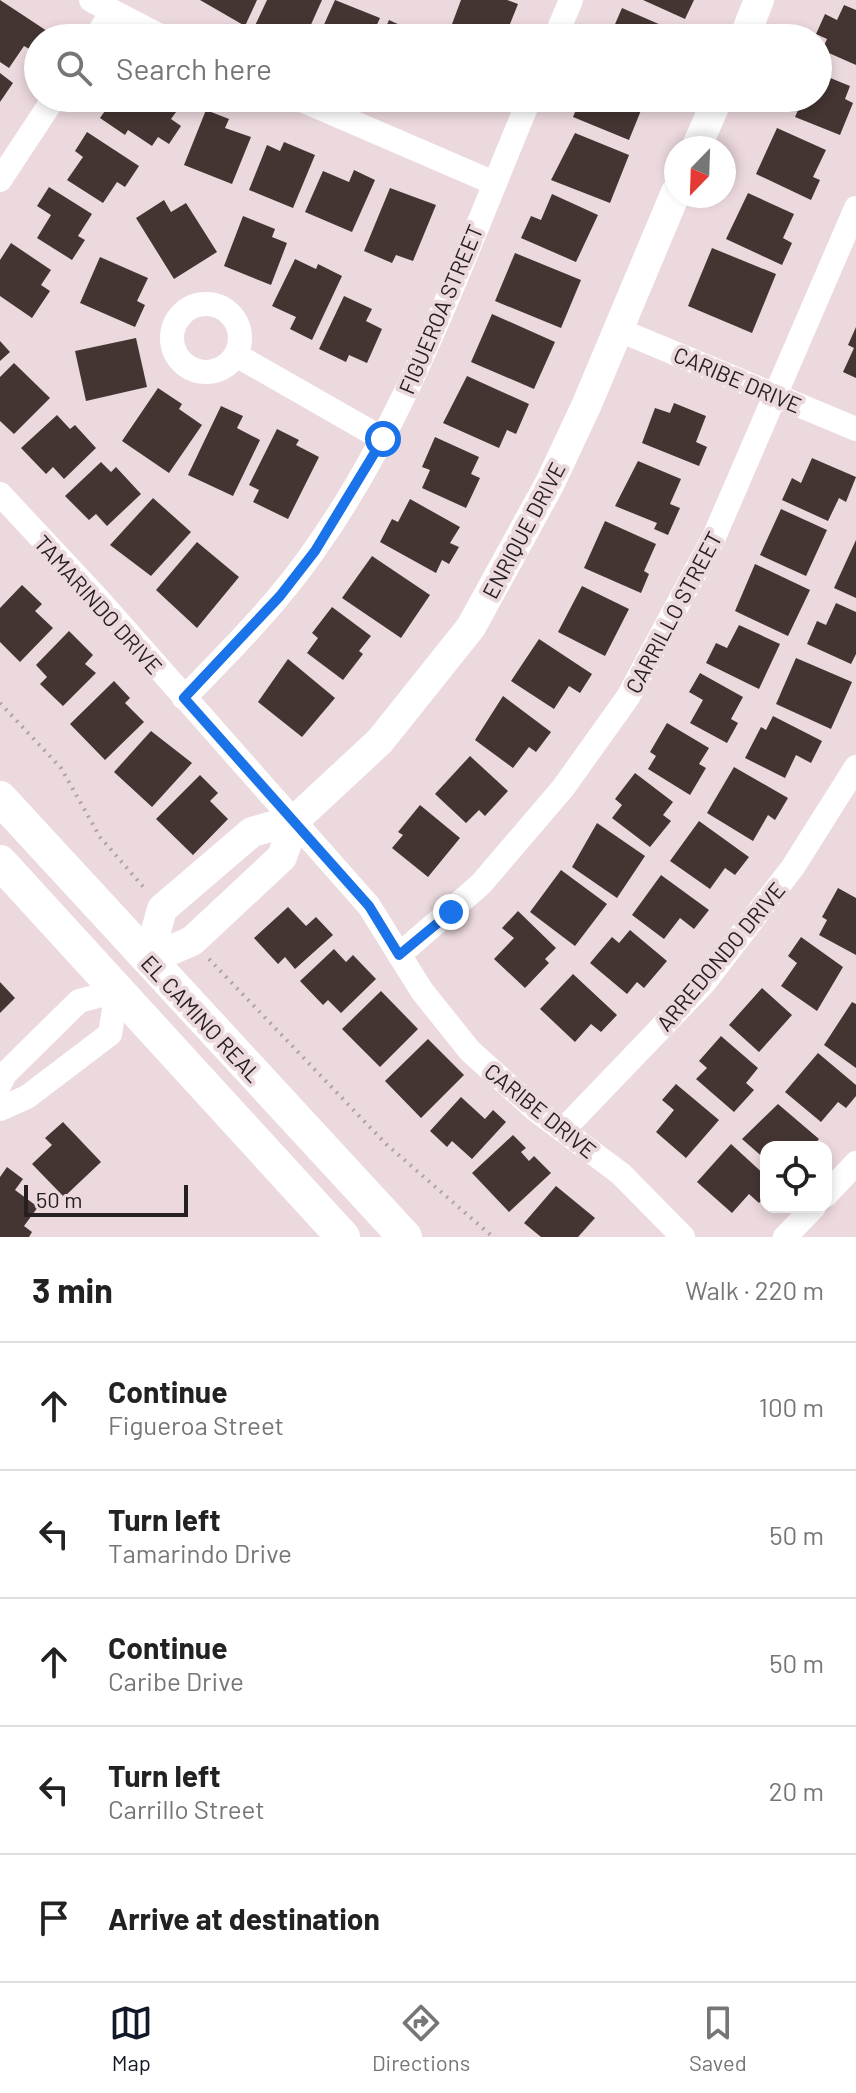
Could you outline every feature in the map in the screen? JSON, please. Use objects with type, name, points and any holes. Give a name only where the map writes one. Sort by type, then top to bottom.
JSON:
[{"type":"main road","name":"EL CAMINO REAL","points":[[0,798],[405,1237]]},
{"type":"main road","name":"EL CAMINO REAL","points":[[0,862],[343,1237]]},
{"type":"main road","points":[[117,991],[148,960]]},
{"type":"street","points":[[91,0],[136,24]]},
{"type":"street","points":[[561,24],[571,0]]},
{"type":"street","points":[[750,24],[759,0]]},
{"type":"street","points":[[104,24],[112,12]]},
{"type":"street","points":[[0,180],[45,112]]},
{"type":"street","points":[[329,112],[494,183]]},
{"type":"street","name":"FIGUEROA STREET","points":[[184,698],[280,596],[315,551],[383,439],[524,112]]},
{"type":"street","points":[[701,136],[712,112]]},
{"type":"street","name":"ENRIQUE DRIVE","points":[[162,909],[252,832],[295,820],[380,741],[471,627],[550,483],[669,208]]},
{"type":"street","name":"CARRILLO STREET","points":[[399,955],[481,884],[563,788],[628,697],[714,537],[856,208]]},
{"type":"street","name":"CARIBE DRIVE","points":[[619,330],[856,429]]},
{"type":"street","points":[[236,355],[383,439]]},
{"type":"street","name":"TAMARINDO DRIVE","points":[[0,494],[295,820]]},
{"type":"street","name":"ARREDONDO DRIVE","points":[[563,1130],[704,983],[793,867],[856,767]]},
{"type":"street","name":"ENRIQUE DRIVE","points":[[148,960],[192,941],[282,857],[295,820]]},
{"type":"street","name":"CARIBE DRIVE","points":[[295,820],[369,906],[446,1024],[470,1051],[501,1081],[621,1174],[683,1237]]},
{"type":"street","points":[[148,960],[162,909]]},
{"type":"street","points":[[0,1084],[5,1074],[79,1001],[117,991],[110,1034],[27,1097],[0,1109]]},
{"type":"street","points":[[832,1189],[856,1163]]},
{"type":"street","points":[[785,1237],[808,1213]]},
{"type":"path","points":[[0,703],[61,768],[100,837],[162,909]]},
{"type":"path","points":[[192,941],[386,1144],[493,1237]]},
{"type":"building","points":[[0,0],[36,24],[24,24],[24,46],[9,68],[0,62]]},
{"type":"building","points":[[200,0],[257,0],[246,24]]},
{"type":"building","points":[[267,0],[322,0],[311,24],[256,24]]},
{"type":"building","points":[[335,0],[380,18],[377,24],[324,24]]},
{"type":"building","points":[[461,0],[507,0],[518,4],[510,24],[452,24]]},
{"type":"building","points":[[643,0],[694,0],[685,19]]},
{"type":"building","points":[[844,5],[856,10],[856,65],[832,54],[832,24],[820,24],[825,14],[837,20]]},
{"type":"building","points":[[622,8],[659,24],[615,24]]},
{"type":"building","points":[[0,73],[13,83],[0,102]]},
{"type":"building","points":[[832,79],[850,86],[845,99],[853,103],[840,135],[795,117],[797,112],[832,112]]},
{"type":"building","points":[[104,112],[176,112],[171,119],[181,126],[169,144],[158,137],[152,146],[128,130],[125,135],[100,118]]},
{"type":"building","points":[[205,112],[229,119],[225,128],[251,137],[232,184],[184,165]]},
{"type":"building","points":[[575,112],[640,112],[629,140],[573,117]]},
{"type":"building","points":[[777,128],[826,150],[813,177],[820,180],[811,200],[756,174]]},
{"type":"building","points":[[87,132],[139,166],[125,187],[117,182],[103,203],[67,180],[83,157],[75,151]]},
{"type":"building","points":[[575,133],[629,155],[610,203],[551,180]]},
{"type":"building","points":[[284,142],[315,155],[293,208],[249,190],[267,145],[280,151]]},
{"type":"building","points":[[354,170],[375,180],[352,232],[305,212],[323,171],[349,182]]},
{"type":"building","points":[[49,187],[92,214],[78,236],[85,240],[72,260],[37,238],[51,215],[37,206]]},
{"type":"building","points":[[390,188],[436,205],[413,261],[396,255],[392,263],[364,251]]},
{"type":"building","points":[[748,193],[794,214],[783,238],[792,243],[782,265],[726,239]]},
{"type":"building","points":[[552,194],[598,215],[576,262],[521,238],[531,216],[541,220]]},
{"type":"building","points":[[164,200],[171,212],[186,203],[217,252],[174,279],[136,218]]},
{"type":"building","points":[[243,216],[275,229],[272,237],[287,243],[271,285],[224,266]]},
{"type":"building","points":[[11,243],[51,270],[41,285],[50,291],[32,318],[0,296],[0,260]]},
{"type":"building","points":[[712,248],[776,274],[752,333],[688,306]]},
{"type":"building","points":[[515,253],[581,280],[561,328],[495,301]]},
{"type":"building","points":[[100,257],[148,278],[137,301],[145,305],[135,327],[80,303]]},
{"type":"building","points":[[295,259],[316,269],[318,264],[342,276],[312,340],[290,329],[296,317],[272,306]]},
{"type":"building","points":[[344,296],[372,309],[366,321],[382,329],[367,363],[349,355],[346,362],[319,349]]},
{"type":"building","points":[[492,314],[555,342],[534,389],[471,362]]},
{"type":"building","points":[[856,327],[856,378],[843,372],[854,348],[848,345]]},
{"type":"building","points":[[136,338],[147,387],[86,401],[75,351]]},
{"type":"building","points":[[0,341],[10,352],[0,361]]},
{"type":"building","points":[[14,363],[50,398],[14,434],[0,421],[0,377]]},
{"type":"building","points":[[467,376],[529,404],[516,434],[507,430],[499,448],[443,423]]},
{"type":"building","points":[[158,388],[182,404],[179,409],[202,425],[169,473],[122,441]]},
{"type":"building","points":[[674,403],[706,416],[696,442],[707,447],[699,466],[642,443],[655,408],[670,413]]},
{"type":"building","points":[[221,406],[243,416],[237,428],[260,440],[233,496],[188,475]]},
{"type":"building","points":[[57,415],[70,429],[75,425],[96,448],[64,479],[53,467],[46,474],[21,448]]},
{"type":"building","points":[[277,429],[299,440],[296,445],[319,457],[288,519],[253,502],[259,490],[249,485]]},
{"type":"building","points":[[435,437],[479,457],[471,474],[480,478],[466,508],[422,488],[430,470],[422,467]]},
{"type":"building","points":[[812,458],[856,477],[846,502],[839,498],[828,521],[782,500],[792,478],[801,483]]},
{"type":"building","points":[[638,461],[681,479],[670,504],[680,508],[668,535],[654,529],[657,523],[615,506]]},
{"type":"building","points":[[101,462],[111,472],[116,467],[141,494],[107,526],[96,514],[89,520],[65,496]]},
{"type":"building","points":[[153,498],[191,532],[151,576],[110,545]]},
{"type":"building","points":[[410,499],[460,527],[450,543],[459,547],[449,564],[442,560],[436,573],[380,542],[392,519],[398,522]]},
{"type":"building","points":[[781,509],[827,530],[806,576],[760,555]]},
{"type":"building","points":[[605,521],[656,544],[644,571],[649,574],[641,593],[584,568]]},
{"type":"building","points":[[856,540],[856,598],[834,588]]},
{"type":"building","points":[[197,542],[239,577],[197,628],[156,590]]},
{"type":"building","points":[[372,556],[430,595],[401,638],[342,598]]},
{"type":"building","points":[[755,564],[810,590],[788,636],[735,611]]},
{"type":"building","points":[[22,585],[42,604],[35,611],[53,628],[20,662],[0,642],[0,608]]},
{"type":"building","points":[[582,586],[629,609],[605,656],[558,632]]},
{"type":"building","points":[[836,603],[856,612],[856,654],[851,664],[807,644],[817,621],[826,625]]},
{"type":"building","points":[[332,607],[371,636],[359,651],[363,654],[343,680],[307,653],[318,638],[312,633]]},
{"type":"building","points":[[739,625],[780,644],[759,689],[706,663],[716,643],[727,648]]},
{"type":"building","points":[[69,631],[93,655],[85,664],[96,673],[63,706],[40,684],[47,677],[36,665]]},
{"type":"building","points":[[539,639],[592,674],[580,693],[569,686],[554,709],[511,681]]},
{"type":"building","points":[[796,658],[852,682],[831,729],[776,704]]},
{"type":"building","points":[[288,659],[335,698],[302,737],[258,702]]},
{"type":"building","points":[[700,673],[743,697],[731,719],[738,723],[727,743],[690,723],[703,700],[689,692]]},
{"type":"building","points":[[114,681],[130,698],[125,703],[144,722],[105,760],[70,724]]},
{"type":"building","points":[[503,696],[551,732],[536,752],[529,747],[513,768],[475,740]]},
{"type":"building","points":[[773,716],[822,741],[811,763],[796,755],[785,778],[745,758],[761,727],[766,730]]},
{"type":"building","points":[[667,723],[709,748],[699,764],[706,768],[690,795],[648,769],[656,756],[650,752]]},
{"type":"building","points":[[151,731],[192,763],[152,807],[114,772]]},
{"type":"building","points":[[470,756],[508,791],[485,816],[479,810],[466,823],[435,794]]},
{"type":"building","points":[[734,767],[788,798],[775,820],[768,815],[753,841],[707,813]]},
{"type":"building","points":[[635,773],[673,802],[663,815],[671,821],[650,847],[612,818],[622,805],[615,799]]},
{"type":"building","points":[[200,775],[218,793],[210,801],[228,819],[193,855],[156,819]]},
{"type":"building","points":[[420,805],[460,838],[428,877],[392,848],[403,835],[398,832]]},
{"type":"building","points":[[699,821],[749,857],[735,875],[725,868],[710,889],[670,861]]},
{"type":"building","points":[[597,823],[645,856],[617,898],[572,867]]},
{"type":"building","points":[[561,870],[607,904],[575,946],[530,912]]},
{"type":"building","points":[[661,875],[709,910],[694,929],[680,918],[664,939],[632,915]]},
{"type":"building","points":[[838,888],[856,898],[856,955],[819,935],[827,920],[822,917]]},
{"type":"building","points":[[288,907],[306,926],[316,917],[333,935],[295,969],[285,957],[278,964],[254,938]]},
{"type":"building","points":[[518,911],[556,948],[545,959],[549,963],[525,988],[494,959],[514,938],[502,928]]},
{"type":"building","points":[[630,930],[667,961],[644,988],[637,982],[627,994],[590,963],[612,937],[619,943]]},
{"type":"building","points":[[801,937],[843,967],[817,1011],[781,986],[797,963],[788,956]]},
{"type":"building","points":[[334,949],[346,962],[353,955],[376,979],[341,1013],[328,1000],[323,1005],[300,981]]},
{"type":"building","points":[[573,974],[617,1015],[601,1032],[591,1024],[575,1042],[540,1009]]},
{"type":"building","points":[[0,982],[15,998],[0,1013]]},
{"type":"building","points":[[762,988],[792,1015],[759,1052],[729,1025]]},
{"type":"building","points":[[381,991],[418,1029],[380,1067],[342,1029]]},
{"type":"building","points":[[852,1002],[856,1004],[856,1068],[824,1045]]},
{"type":"building","points":[[721,1036],[758,1068],[746,1083],[754,1090],[734,1112],[696,1079],[707,1068],[699,1061]]},
{"type":"building","points":[[428,1039],[464,1075],[421,1118],[385,1081]]},
{"type":"building","points":[[818,1053],[856,1085],[856,1096],[846,1108],[838,1102],[821,1122],[785,1092]]},
{"type":"building","points":[[676,1084],[719,1120],[686,1158],[656,1132],[674,1110],[662,1100]]},
{"type":"building","points":[[461,1097],[485,1119],[493,1110],[506,1122],[472,1159],[452,1141],[447,1147],[430,1131]]},
{"type":"building","points":[[778,1104],[819,1139],[760,1141],[760,1155],[742,1139]]},
{"type":"building","points":[[63,1122],[101,1162],[64,1197],[32,1164],[52,1145],[45,1138]]},
{"type":"building","points":[[513,1135],[526,1148],[521,1152],[529,1161],[534,1156],[551,1173],[509,1212],[472,1173]]},
{"type":"building","points":[[731,1144],[760,1171],[760,1202],[749,1194],[732,1213],[697,1182]]},
{"type":"building","points":[[7,1167],[23,1179],[15,1190],[38,1207],[24,1226],[32,1232],[29,1237],[0,1237],[0,1177]]},
{"type":"building","points":[[556,1186],[595,1218],[578,1237],[541,1237],[524,1223]]},
{"type":"route","points":[[383,439],[315,551],[243,638],[184,698],[369,906],[399,955],[451,912]]}]
